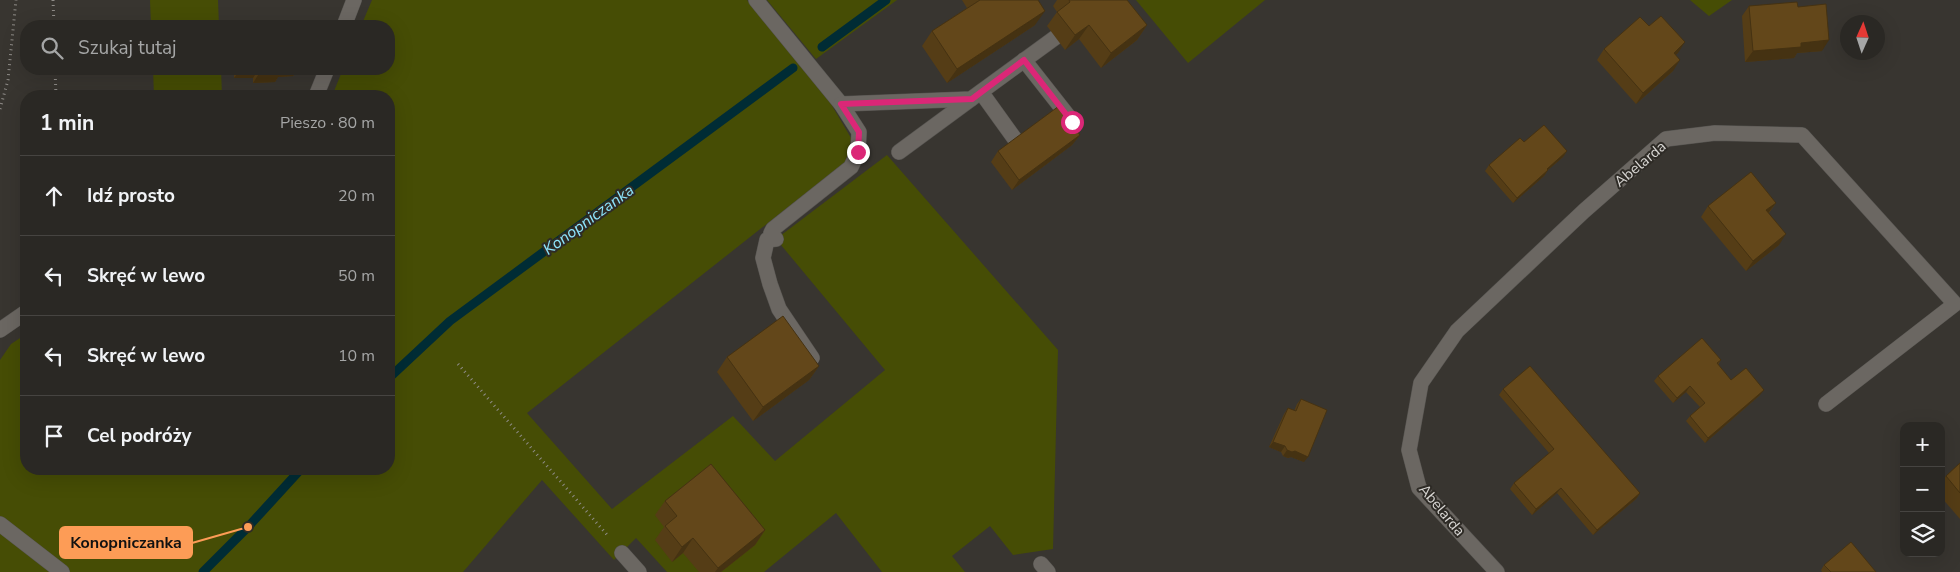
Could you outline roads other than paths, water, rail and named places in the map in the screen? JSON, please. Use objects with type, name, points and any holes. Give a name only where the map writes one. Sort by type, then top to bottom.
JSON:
[{"type":"street","points":[[346,20],[354,0]]},
{"type":"street","points":[[756,0],[841,104],[859,132],[858,152],[851,167],[773,229],[771,233],[776,239],[767,240],[764,258],[770,284],[779,309],[815,362]]},
{"type":"street","points":[[899,152],[1056,37]]},
{"type":"street","points":[[1024,60],[1072,122]]},
{"type":"street","points":[[318,90],[325,75]]},
{"type":"street","points":[[841,104],[976,95]]},
{"type":"street","points":[[976,95],[1017,142]]},
{"type":"street","name":"Abelarda","points":[[1497,572],[1419,488],[1409,450],[1421,382],[1457,331],[1584,211],[1666,140],[1716,133],[1802,135],[1955,304],[1826,404]]},
{"type":"street","points":[[0,330],[20,316]]},
{"type":"street","points":[[0,524],[62,572]]},
{"type":"street","points":[[622,553],[638,572]]},
{"type":"waterway","name":"Konopniczanka","points":[[822,47],[886,0]]},
{"type":"waterway","name":"Konopniczanka","points":[[395,372],[450,321],[793,68]]},
{"type":"waterway","name":"Konopniczanka","points":[[203,572],[248,527],[296,475]]},
{"type":"place","name":"Konopniczanka","points":[[248,527]]}]
